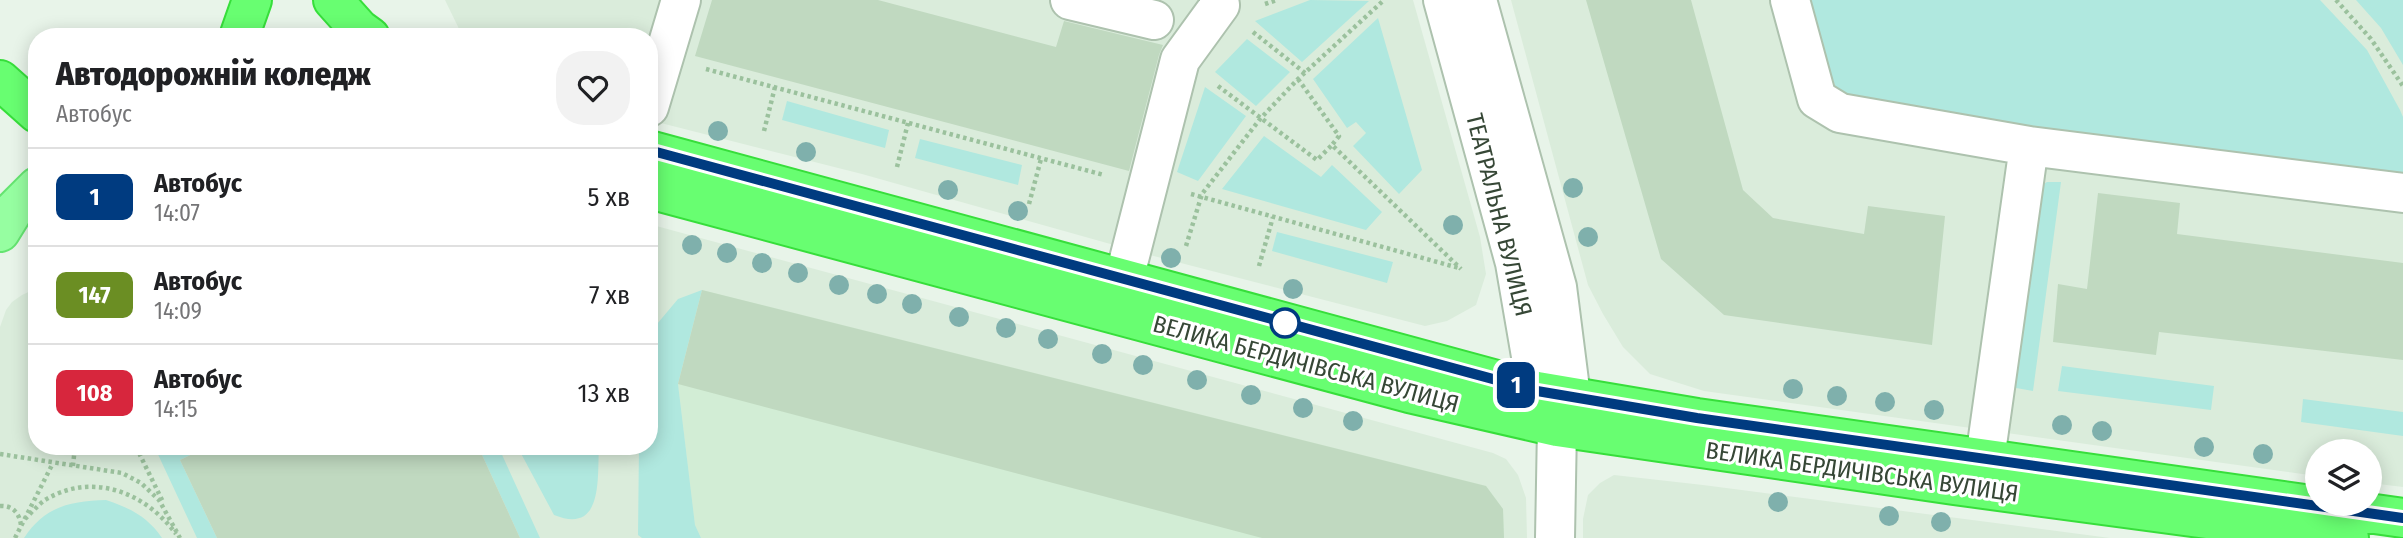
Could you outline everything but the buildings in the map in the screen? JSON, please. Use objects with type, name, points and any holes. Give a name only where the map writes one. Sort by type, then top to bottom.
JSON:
[{"type":"highway","points":[[242,28],[251,0]]},
{"type":"highway","points":[[333,0],[358,28]]},
{"type":"highway","points":[[0,80],[28,105]]},
{"type":"highway","name":"ВЕЛИКА БЕРДИЧІВСЬКА ВУЛИЦЯ","points":[[658,152],[1124,279],[1555,405],[1954,485],[2349,538]]},
{"type":"highway","name":"ВЕЛИКА БЕРДИЧІВСЬКА ВУЛИЦЯ","points":[[658,191],[1419,396],[1555,405],[1984,459],[2403,518]]},
{"type":"main road","points":[[0,232],[13,211],[28,196]]},
{"type":"street","points":[[658,79],[681,0]]},
{"type":"street","points":[[1070,0],[1154,20]]},
{"type":"street","name":"ТЕАТРАЛЬНА ВУЛИЦЯ","points":[[1443,0],[1555,405]]},
{"type":"street","name":"ТЕАТРАЛЬНА ВУЛИЦЯ","points":[[1477,0],[1552,262],[1555,538]]},
{"type":"street","points":[[1790,0],[1817,99],[1840,113],[2029,146],[2403,193]]},
{"type":"street","points":[[1124,279],[1180,60],[1219,3]]},
{"type":"street","points":[[1984,459],[2029,146]]},
{"type":"path","points":[[1186,246],[1202,197],[1261,119],[1298,79],[1384,0]]},
{"type":"path","points":[[2336,0],[2371,39],[2403,86]]},
{"type":"path","points":[[1219,3],[1305,73]]},
{"type":"path","points":[[665,58],[1041,159],[1202,197],[1461,269],[1332,145]]},
{"type":"path","points":[[1261,119],[1317,160],[1332,145],[1339,136],[1298,79]]},
{"type":"path","points":[[764,131],[775,87]]},
{"type":"path","points":[[897,167],[908,123]]},
{"type":"path","points":[[1029,204],[1041,159]]},
{"type":"path","points":[[1259,266],[1273,218]]},
{"type":"path","points":[[0,454],[122,474],[141,483],[159,500],[174,525]]},
{"type":"path","points":[[73,466],[74,455]]},
{"type":"path","points":[[140,455],[180,538]]},
{"type":"path","points":[[15,538],[53,463]]},
{"type":"path","points":[[25,519],[44,501],[62,492],[79,488],[106,488],[133,495],[156,511],[180,538]]},
{"type":"path","points":[[0,506],[7,505],[16,511],[21,527]]},
{"type":"shaded area","points":[[445,0],[1413,0],[1480,237],[1486,274],[1476,305],[1447,321],[1425,326],[1146,254],[862,174],[658,122],[658,28],[459,28]]},
{"type":"shaded area","points":[[1310,0],[1369,1],[1302,62],[1255,21]]},
{"type":"shaded area","points":[[1511,0],[2403,0],[2403,487],[2382,484],[2382,439],[2305,439],[2305,474],[1704,391],[1650,374],[1623,347],[1588,285]]},
{"type":"shaded area","points":[[1806,0],[2320,0],[2367,50],[2400,110],[2403,117],[2403,183],[1842,106]]},
{"type":"shaded area","points":[[2356,0],[2403,0],[2403,65],[2381,28]]},
{"type":"shaded area","points":[[1378,18],[1422,170],[1399,194],[1353,146],[1366,133],[1356,122],[1347,128],[1313,79]]},
{"type":"shaded area","points":[[1247,39],[1290,72],[1256,106],[1215,72]]},
{"type":"shaded area","points":[[1205,87],[1246,116],[1198,181],[1177,172]]},
{"type":"shaded area","points":[[787,101],[889,130],[885,148],[782,120]]},
{"type":"shaded area","points":[[1264,136],[1321,177],[1332,165],[1382,212],[1366,230],[1222,189]]},
{"type":"shaded area","points":[[920,139],[1022,165],[1018,185],[915,158]]},
{"type":"shaded area","points":[[2047,182],[2061,182],[2033,391],[2005,386],[2028,193]]},
{"type":"shaded area","points":[[658,226],[1493,453],[1506,459],[1518,475],[1526,498],[1527,538],[0,538],[0,327],[6,310],[28,292],[28,455],[658,455]]},
{"type":"shaded area","points":[[1277,232],[1393,262],[1387,283],[1272,251]]},
{"type":"shaded area","points":[[702,290],[1486,486],[1503,509],[1504,538],[701,538],[695,525],[678,384]]},
{"type":"shaded area","points":[[702,290],[678,384],[695,525],[701,538],[642,538],[638,535],[639,455],[658,455],[658,323],[678,299]]},
{"type":"shaded area","points":[[2062,366],[2214,386],[2211,410],[2058,391]]},
{"type":"shaded area","points":[[2303,399],[2403,412],[2403,436],[2301,422]]},
{"type":"shaded area","points":[[158,455],[190,455],[180,460],[217,538],[197,538]]},
{"type":"shaded area","points":[[482,455],[502,455],[540,538],[520,538]]},
{"type":"shaded area","points":[[522,455],[599,455],[597,487],[590,510],[582,517],[570,519],[554,515]]},
{"type":"shaded area","points":[[1614,475],[2110,538],[1583,538],[1583,519],[1588,495],[1600,483]]},
{"type":"shaded area","points":[[106,500],[138,514],[151,524],[162,538],[24,538],[41,519],[60,507]]},
{"type":"bus line","name":"1","points":[[658,152],[1537,391],[1697,418],[2403,518]]}]
